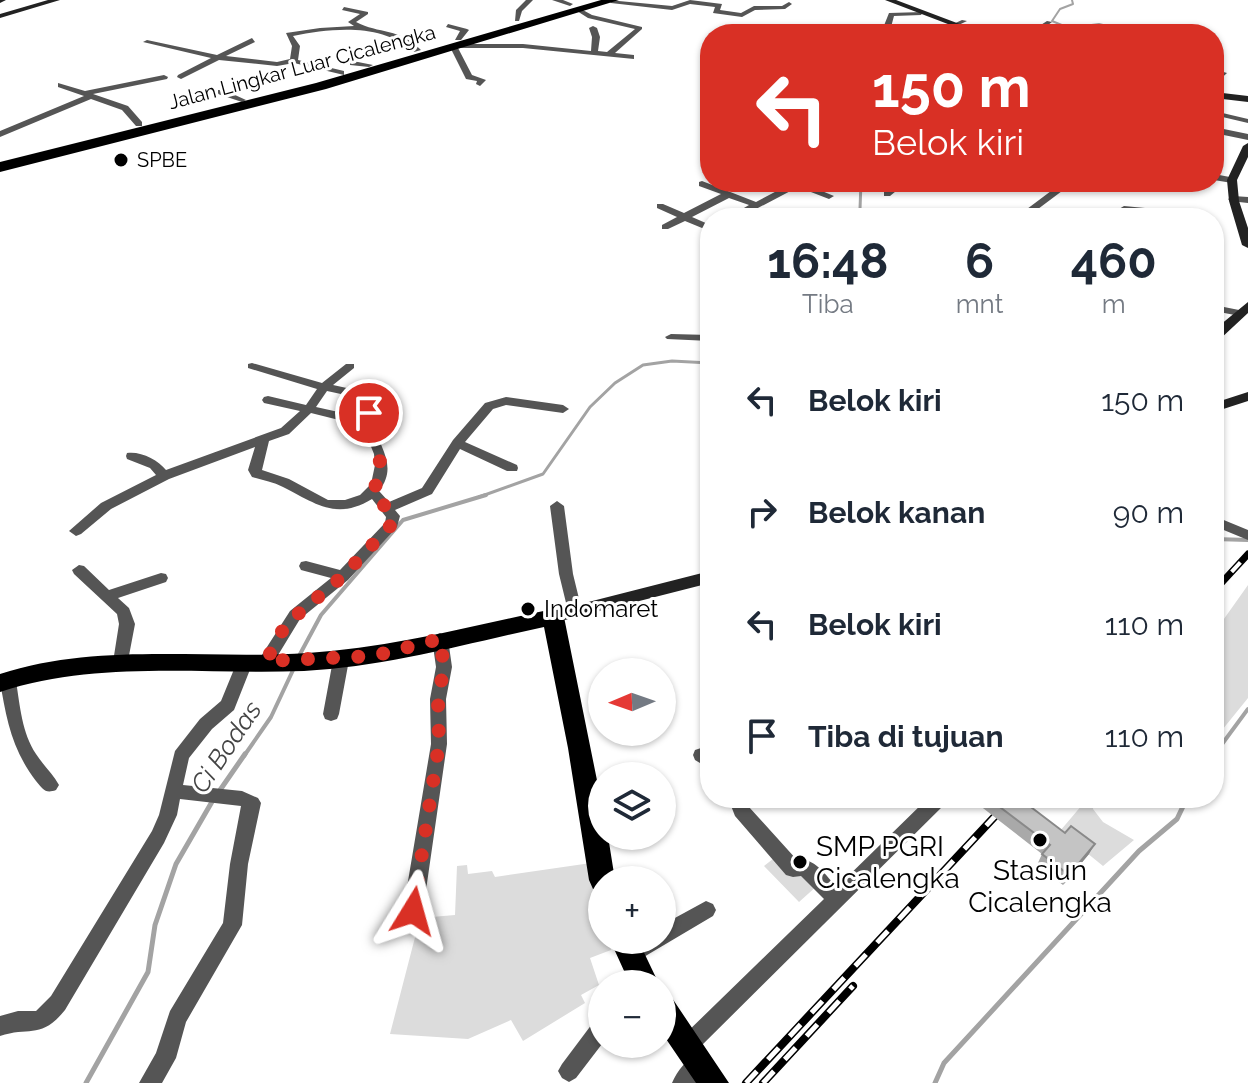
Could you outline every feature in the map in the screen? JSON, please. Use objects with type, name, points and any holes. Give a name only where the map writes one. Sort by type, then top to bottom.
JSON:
[{"type":"highway","name":"Jalan Lingkar Luar Cicalengka","points":[[0,164],[417,50],[457,44],[517,20],[612,0]]},
{"type":"highway","name":"Jalan Lingkar Luar Cicalengka","points":[[0,164],[321,86],[578,5]]},
{"type":"main road","points":[[4,682],[52,669],[121,662],[341,660],[373,656],[564,614],[580,748],[600,866]]},
{"type":"main road","points":[[676,1033],[696,1069]]},
{"type":"street","points":[[0,16],[56,0]]},
{"type":"street","points":[[517,20],[519,10],[530,0]]},
{"type":"street","points":[[555,0],[578,5],[590,17],[639,28],[610,54]]},
{"type":"street","points":[[612,0],[672,8],[690,2],[723,2]]},
{"type":"street","points":[[766,0],[799,4]]},
{"type":"street","points":[[889,0],[949,24]]},
{"type":"street","points":[[723,2],[715,12],[738,15],[754,8],[783,8],[789,4]]},
{"type":"street","points":[[344,9],[366,13],[351,22],[364,29]]},
{"type":"street","points":[[888,24],[891,14],[921,13]]},
{"type":"street","points":[[955,24],[964,21]]},
{"type":"street","points":[[448,26],[465,30],[457,44],[469,77],[482,80],[480,84]]},
{"type":"street","points":[[593,28],[596,37],[594,53]]},
{"type":"street","points":[[294,61],[297,50],[290,35],[364,29],[398,35],[417,50]]},
{"type":"street","points":[[181,77],[252,40]]},
{"type":"street","points":[[147,42],[219,58],[277,64],[294,61],[341,73]]},
{"type":"street","points":[[457,44],[523,46],[631,57]]},
{"type":"street","points":[[353,63],[369,65]]},
{"type":"street","points":[[3,131],[88,94],[164,77]]},
{"type":"street","points":[[61,85],[125,108],[139,124]]},
{"type":"street","points":[[221,92],[242,100]]},
{"type":"street","points":[[1224,96],[1248,99]]},
{"type":"street","points":[[1224,115],[1248,121]]},
{"type":"street","points":[[1224,134],[1248,145],[1232,180],[1233,199],[1244,220],[1248,245]]},
{"type":"street","points":[[1224,179],[1232,180]]},
{"type":"street","points":[[724,192],[757,205]]},
{"type":"street","points":[[751,208],[779,192]]},
{"type":"street","points":[[818,192],[829,196]]},
{"type":"street","points":[[1034,208],[1055,192]]},
{"type":"street","points":[[702,208],[729,194]]},
{"type":"street","points":[[1233,199],[1248,200]]},
{"type":"street","points":[[660,206],[700,224]]},
{"type":"street","points":[[665,227],[700,209]]},
{"type":"street","points":[[1224,308],[1244,309]]},
{"type":"street","points":[[1224,328],[1244,309]]},
{"type":"street","points":[[671,337],[700,338]]},
{"type":"street","points":[[252,366],[370,397],[367,422],[380,454],[380,477],[372,491],[354,503],[325,504],[284,482],[262,477],[255,470],[263,440]]},
{"type":"street","points":[[76,531],[106,506],[164,476],[285,431],[309,409],[324,387],[350,366]]},
{"type":"street","points":[[1224,404],[1248,396]]},
{"type":"street","points":[[268,400],[339,416]]},
{"type":"street","points":[[387,508],[427,491],[457,443],[485,410],[495,403],[506,401],[563,409]]},
{"type":"street","points":[[457,443],[512,468]]},
{"type":"street","points":[[132,456],[151,462],[164,476]]},
{"type":"street","points":[[0,1026],[11,1022],[38,1022],[54,1009],[158,837],[181,792],[181,756],[206,724],[228,705],[286,624],[343,576],[392,524],[393,516],[372,491]]},
{"type":"street","points":[[557,506],[566,574],[564,614],[700,580]]},
{"type":"street","points":[[1224,525],[1248,535]]},
{"type":"street","points":[[306,566],[343,576]]},
{"type":"street","points":[[79,570],[126,618],[121,662]]},
{"type":"street","points":[[107,596],[161,578]]},
{"type":"street","points":[[413,911],[439,744],[438,699],[444,667],[440,639]]},
{"type":"street","points":[[331,714],[341,660]]},
{"type":"street","points":[[4,682],[26,757],[50,785]]},
{"type":"street","points":[[150,1083],[165,1058],[177,1018],[232,925],[239,864],[252,814],[252,803],[242,799],[181,792]]},
{"type":"street","points":[[740,808],[793,869],[805,867],[836,899]]},
{"type":"street","points":[[696,1069],[836,899],[927,808]]},
{"type":"street","points":[[676,928],[706,910]]},
{"type":"street","points":[[569,1071],[588,1046]]},
{"type":"shaded area","points":[[1248,585],[1248,698],[1224,728],[1224,619]]},
{"type":"shaded area","points":[[1080,808],[1093,808],[1103,822],[1134,840],[1103,866],[1060,831]]},
{"type":"shaded area","points":[[783,851],[818,885],[799,902],[764,866]]},
{"type":"shaded area","points":[[591,863],[592,866],[588,866],[588,954],[600,954],[590,958],[594,970],[588,970],[588,991],[581,995],[585,1003],[523,1041],[511,1020],[468,1039],[390,1034],[420,918],[455,915],[457,866],[467,865],[468,874],[492,871],[495,877]]},
{"type":"building","points":[[1001,808],[1032,808],[1065,833],[1071,826],[1095,844],[1069,875],[1042,854],[1050,845]]},
{"type":"waterway","name":"Ci Bodas","points":[[1059,24],[1052,21],[1060,9],[1073,4],[1072,0]]},
{"type":"waterway","name":"Ci Bodas","points":[[860,208],[861,192]]},
{"type":"waterway","name":"Ci Bodas","points":[[479,497],[543,474],[590,407],[615,383],[643,365],[672,361],[700,362]]},
{"type":"waterway","name":"Ci Bodas","points":[[299,656],[321,615],[403,520],[486,495]]},
{"type":"waterway","points":[[1224,539],[1248,540]]},
{"type":"waterway","name":"Ci Bodas","points":[[244,756],[271,717],[294,668]]},
{"type":"waterway","points":[[1224,741],[1248,709]]},
{"type":"waterway","name":"Ci Bodas","points":[[218,793],[245,754]]},
{"type":"waterway","name":"Ci Bodas","points":[[86,1083],[148,972],[155,925],[176,864],[213,800]]},
{"type":"waterway","points":[[935,1083],[944,1063],[1139,851],[1177,819],[1182,808]]},
{"type":"railway","points":[[1224,580],[1248,554]]},
{"type":"railway","points":[[746,1083],[1003,808]]},
{"type":"railway","points":[[763,1083],[853,986]]},
{"type":"place","name":"SPBE","points":[[121,160]]},
{"type":"place","name":"Indomaret","points":[[528,609]]},
{"type":"place","name":"Stasiun Cicalengka","points":[[1040,840]]},
{"type":"place","name":"SMP PGRI Cicalengka","points":[[800,862]]},
{"type":"route","points":[[369,413],[367,422],[380,454],[381,465],[380,477],[372,491],[393,516],[392,524],[343,576],[286,624],[266,661],[305,662],[373,656],[440,639],[444,667],[438,699],[439,744],[413,911]]}]
